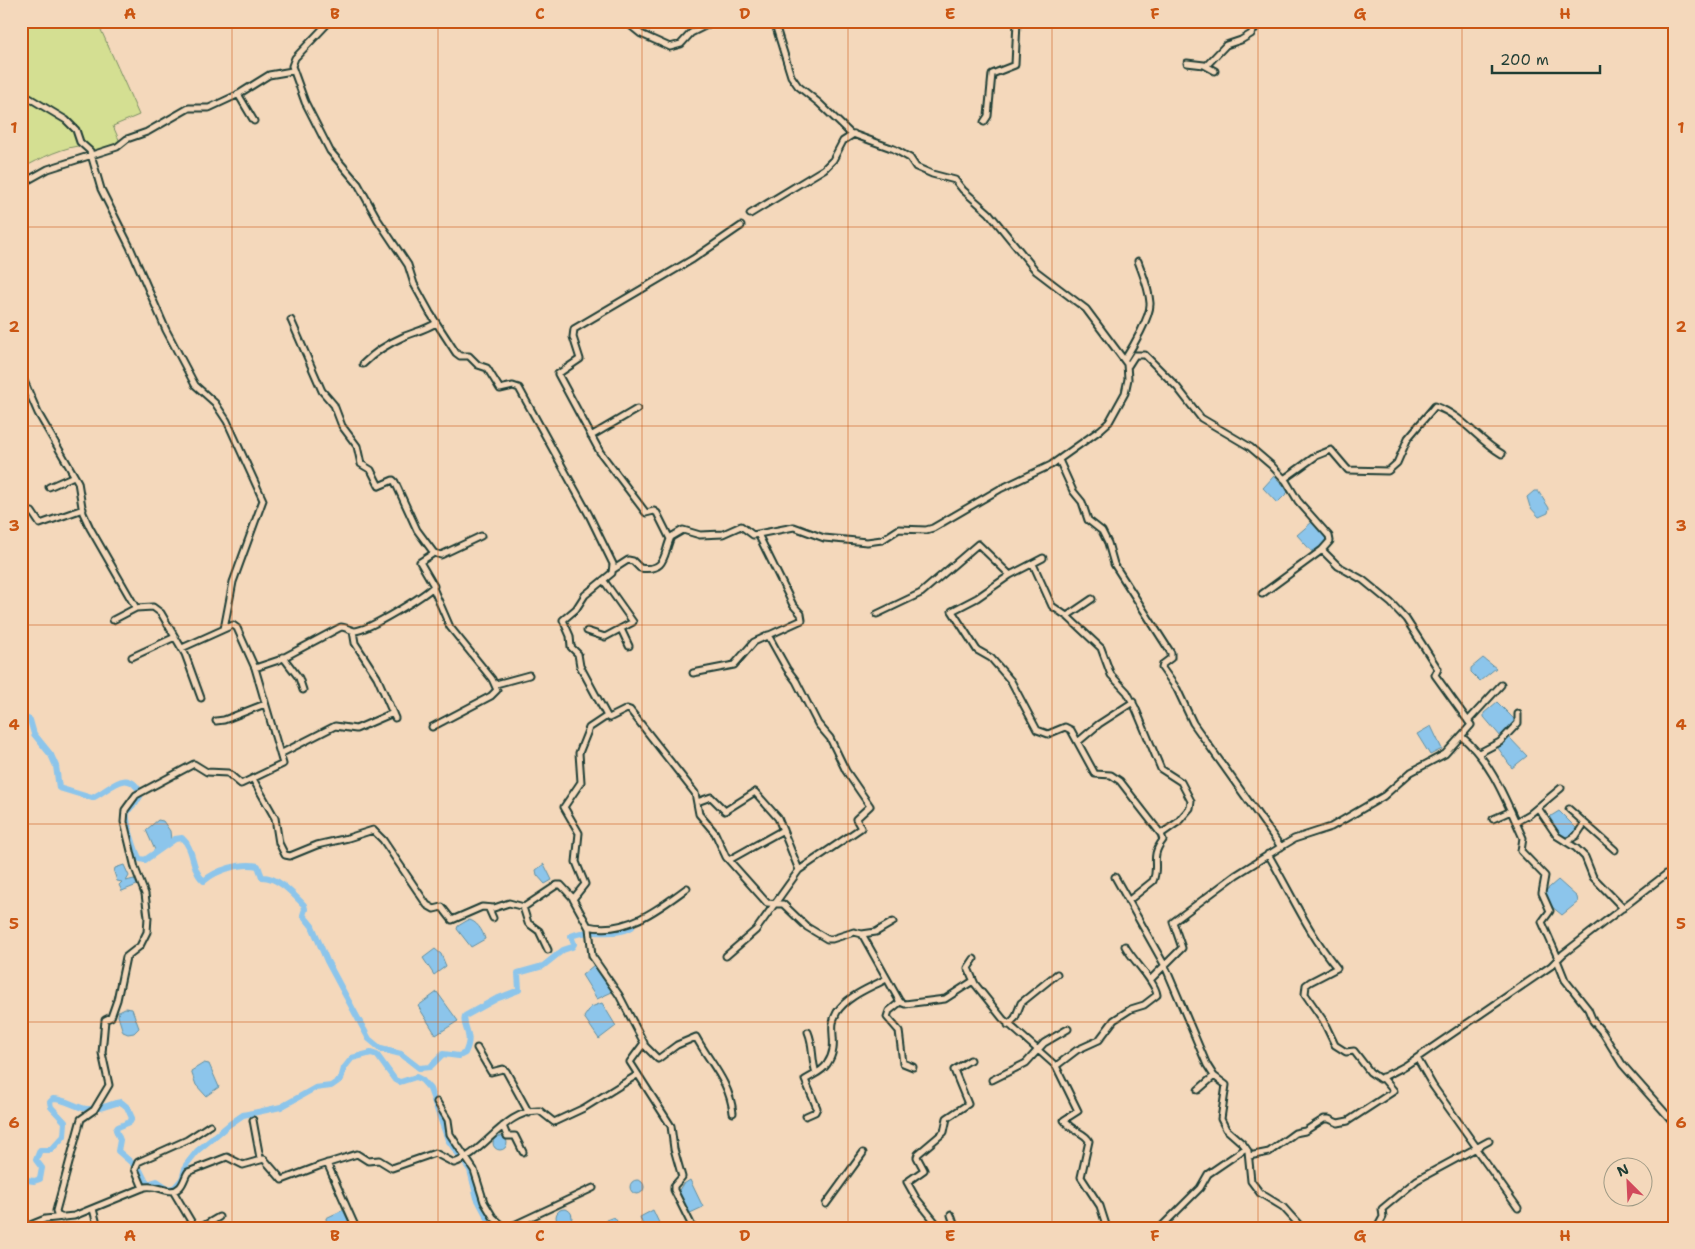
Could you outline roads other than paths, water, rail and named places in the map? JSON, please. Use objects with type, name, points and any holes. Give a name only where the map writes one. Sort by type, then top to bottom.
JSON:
[{"type":"street","points":[[330,21],[293,60],[292,71],[330,152],[355,180],[378,220],[403,257],[414,284],[456,353],[460,356],[469,356],[478,365],[487,368],[500,389],[513,386],[520,388],[589,515],[609,554],[614,569]]},
{"type":"street","points":[[624,21],[641,34],[670,47],[681,44],[690,33],[715,21]]},
{"type":"street","points":[[774,21],[792,79],[845,130],[894,149],[910,158],[916,167],[934,176],[955,180],[963,190],[989,213],[1036,271],[1086,309],[1125,359],[1128,366]]},
{"type":"street","points":[[984,122],[988,116],[992,74],[1012,68],[1016,62],[1017,21]]},
{"type":"street","points":[[1206,66],[1226,45],[1251,34],[1260,21]]},
{"type":"street","points":[[1187,64],[1206,66],[1215,71]]},
{"type":"street","points":[[21,184],[48,169],[117,147],[127,139],[147,132],[189,108],[209,108],[238,94],[269,75],[292,71]]},
{"type":"street","points":[[21,93],[66,120],[76,130],[80,142],[92,156],[100,189],[130,247],[166,330],[195,385],[215,403],[227,421],[263,500],[233,582],[224,629]]},
{"type":"street","points":[[238,94],[254,121]]},
{"type":"street","points":[[750,214],[824,168],[833,160],[843,141],[854,134]]},
{"type":"street","points":[[670,539],[657,513],[654,511],[646,513],[641,510],[591,436],[558,375],[580,359],[573,337],[574,329],[693,259],[741,226]]},
{"type":"street","points":[[1125,359],[1132,349],[1150,306],[1147,286],[1138,261]]},
{"type":"street","points":[[291,320],[322,391],[334,405],[342,426],[357,446],[361,456],[359,459],[361,464],[370,470],[379,486],[393,480],[395,482],[417,530],[434,553],[440,555],[481,536]]},
{"type":"street","points":[[363,364],[398,339],[419,332],[436,323]]},
{"type":"street","points":[[607,716],[580,666],[578,654],[571,647],[570,636],[563,621],[585,596],[604,581],[614,569],[631,560],[640,568],[654,567],[666,557],[670,539],[673,535],[684,530],[700,535],[726,533],[741,526],[751,534],[758,534],[794,528],[824,538],[866,542],[882,540],[899,529],[926,530],[940,525],[1000,490],[1059,460],[1109,422],[1126,388],[1128,366],[1135,355],[1145,355],[1177,387],[1201,418],[1258,452],[1284,479],[1298,502],[1329,536],[1330,541],[1322,550],[1262,594]]},
{"type":"street","points":[[21,374],[38,413],[74,476],[90,528],[136,608]]},
{"type":"street","points":[[1284,479],[1316,456],[1331,450],[1348,470],[1388,471],[1397,463],[1408,438],[1435,406],[1464,421],[1487,446],[1502,454]]},
{"type":"street","points":[[591,436],[637,409]]},
{"type":"street","points":[[1059,460],[1073,491],[1082,502],[1088,520],[1102,531],[1114,564],[1132,594],[1143,606],[1151,624],[1171,653],[1171,658],[1163,664],[1162,668],[1177,688],[1191,720],[1281,847]]},
{"type":"street","points":[[49,486],[74,476]]},
{"type":"street","points":[[32,512],[40,524],[83,510]]},
{"type":"street","points":[[693,673],[734,665],[751,644],[801,621],[802,618],[790,600],[758,534]]},
{"type":"street","points":[[877,614],[921,593],[978,544],[1010,575]]},
{"type":"street","points":[[1150,980],[1182,948],[1173,922],[1236,875],[1294,839],[1331,827],[1377,801],[1405,776],[1445,754],[1471,725],[1435,676],[1438,669],[1403,616],[1371,585],[1338,566],[1322,550]]},
{"type":"street","points":[[432,727],[497,691],[496,684],[454,634],[433,585],[420,562],[434,553]]},
{"type":"street","points":[[1042,558],[1010,575],[977,598],[952,611],[977,650],[991,658],[1011,681],[1037,730],[1048,734],[1065,727],[1074,732],[1096,774],[1111,775],[1120,781],[1161,834],[1162,840],[1156,848],[1154,859],[1154,882],[1128,901]]},
{"type":"street","points":[[1033,564],[1052,606],[1067,616],[1098,644],[1104,652],[1111,676],[1124,688],[1133,702],[1161,769],[1178,779],[1191,801],[1190,808],[1185,814],[1161,834]]},
{"type":"street","points":[[587,631],[605,637],[633,622],[604,581]]},
{"type":"street","points":[[255,668],[283,658],[341,627],[353,631],[380,621],[433,588]]},
{"type":"street","points":[[1067,616],[1092,599]]},
{"type":"street","points":[[113,620],[136,608],[153,607],[160,613],[182,648],[201,698]]},
{"type":"street","points":[[62,1218],[57,1215],[56,1211],[82,1117],[96,1108],[109,1085],[102,1052],[104,1020],[111,1017],[117,1000],[126,957],[138,949],[147,932],[148,907],[123,819],[129,803],[141,792],[194,764],[207,772],[228,773],[241,784],[284,764],[264,704],[255,668],[237,628],[233,625],[182,648]]},
{"type":"street","points":[[621,629],[629,646]]},
{"type":"street","points":[[280,754],[333,726],[340,725],[352,730],[394,715],[377,677],[356,643],[353,631]]},
{"type":"street","points":[[726,956],[756,930],[799,870],[861,828],[856,819],[870,806],[846,771],[830,738],[816,719],[768,635]]},
{"type":"street","points":[[132,657],[176,637]]},
{"type":"street","points":[[283,658],[299,678],[303,690]]},
{"type":"street","points":[[496,684],[529,676]]},
{"type":"street","points":[[1468,721],[1501,685]]},
{"type":"street","points":[[1079,741],[1133,702]]},
{"type":"street","points":[[216,721],[224,720],[264,704]]},
{"type":"street","points":[[573,898],[585,884],[576,862],[579,833],[564,807],[581,782],[579,753],[589,728],[607,716],[609,718],[627,709],[630,710],[685,780],[697,802],[699,814],[715,833],[729,860],[767,902],[783,904],[807,927],[832,939],[854,932],[862,934],[876,932],[892,922]]},
{"type":"street","points":[[1479,753],[1500,742],[1518,723],[1518,714]]},
{"type":"street","points":[[1461,736],[1479,753],[1488,766],[1516,822],[1523,840],[1522,852],[1546,880],[1542,893],[1550,911],[1542,922],[1565,980],[1588,1009],[1593,1021],[1603,1033],[1622,1064],[1674,1123]]},
{"type":"street","points":[[253,779],[275,818],[279,843],[285,855],[290,856],[317,845],[372,830],[384,840],[430,908],[442,907],[452,920],[482,907],[489,909],[510,903],[523,907]]},
{"type":"street","points":[[1516,822],[1538,808],[1561,788]]},
{"type":"street","points":[[697,802],[712,797],[725,811],[755,792],[778,818],[799,870]]},
{"type":"street","points":[[1538,808],[1554,833],[1585,857],[1593,877],[1623,908]]},
{"type":"street","points":[[1569,809],[1615,850]]},
{"type":"street","points":[[1493,820],[1511,811]]},
{"type":"street","points":[[1566,842],[1576,836],[1584,824]]},
{"type":"street","points":[[729,860],[783,830]]},
{"type":"street","points":[[1249,1156],[1269,1152],[1295,1133],[1305,1131],[1324,1119],[1338,1123],[1348,1121],[1394,1091],[1382,1078],[1380,1079],[1370,1072],[1354,1051],[1346,1052],[1335,1045],[1323,1020],[1305,994],[1306,985],[1337,968],[1312,936],[1268,855]]},
{"type":"street","points":[[1382,1078],[1393,1070],[1401,1069],[1551,966],[1557,959],[1674,868]]},
{"type":"street","points":[[1115,877],[1164,965],[1198,1047],[1214,1076],[1226,1085],[1221,1115],[1222,1123],[1246,1148],[1249,1156],[1250,1177],[1253,1184],[1260,1192],[1283,1207],[1302,1228]]},
{"type":"street","points":[[523,907],[557,885],[561,885],[573,898],[589,927],[592,956],[621,998],[644,1045],[658,1059],[677,1045],[696,1037],[711,1063],[717,1067],[722,1077],[730,1097],[733,1113]]},
{"type":"street","points":[[589,927],[609,929],[624,925],[663,906],[688,888]]},
{"type":"street","points":[[523,907],[528,923],[539,931],[548,950]]},
{"type":"street","points":[[489,909],[493,918]]},
{"type":"street","points":[[862,934],[900,1002],[905,1004],[945,999],[973,981]]},
{"type":"street","points":[[1056,1066],[1076,1050],[1098,1040],[1114,1020],[1155,997],[1157,994],[1150,980],[1134,963],[1125,946]]},
{"type":"street","points":[[974,959],[968,968],[973,981],[1008,1025],[1056,1066],[1078,1111],[1064,1120],[1072,1130],[1086,1136],[1089,1141],[1081,1177],[1100,1206],[1107,1228]]},
{"type":"street","points":[[1008,1025],[1015,1018],[1021,1003],[1057,974]]},
{"type":"street","points":[[806,1116],[817,1109],[805,1081],[828,1063],[835,1045],[831,1028],[837,1012],[859,993],[886,979]]},
{"type":"street","points":[[900,1002],[889,1011],[887,1017],[899,1031],[903,1063],[913,1067]]},
{"type":"street","points":[[992,1080],[1026,1063],[1044,1043],[1068,1029]]},
{"type":"street","points":[[808,1032],[812,1044],[813,1064],[816,1073]]},
{"type":"street","points":[[644,1045],[630,1060],[637,1075],[671,1126],[674,1149],[682,1177],[674,1186],[674,1190],[693,1228]]},
{"type":"street","points":[[477,1048],[491,1072],[505,1070],[529,1112]]},
{"type":"street","points":[[1417,1058],[1433,1086],[1518,1208]]},
{"type":"street","points":[[940,1228],[916,1198],[907,1182],[924,1170],[917,1157],[918,1154],[944,1132],[947,1118],[968,1104],[954,1070],[970,1060]]},
{"type":"street","points":[[23,1228],[41,1220],[62,1218],[93,1209],[143,1188],[156,1186],[166,1191],[173,1191],[181,1186],[185,1172],[227,1157],[243,1164],[260,1158],[268,1161],[282,1180],[357,1154],[368,1162],[379,1160],[392,1168],[433,1154],[438,1154],[452,1163],[464,1158],[503,1126],[529,1112],[540,1111],[554,1122],[584,1108],[637,1075]]},
{"type":"street","points":[[1198,1090],[1214,1076]]},
{"type":"street","points":[[437,1102],[448,1120],[450,1134],[464,1158],[474,1170],[493,1218],[508,1227],[593,1188]]},
{"type":"street","points":[[253,1120],[260,1158]]},
{"type":"street","points":[[143,1188],[135,1165],[142,1159],[187,1140],[210,1125]]},
{"type":"street","points":[[503,1126],[507,1136],[515,1136],[523,1152]]},
{"type":"street","points":[[1377,1228],[1383,1217],[1382,1209],[1394,1197],[1418,1180],[1489,1141]]},
{"type":"street","points":[[1160,1228],[1200,1188],[1207,1175],[1246,1148]]},
{"type":"street","points":[[826,1204],[863,1153]]},
{"type":"street","points":[[328,1163],[356,1228]]},
{"type":"street","points":[[173,1191],[195,1228]]},
{"type":"street","points":[[93,1209],[98,1228]]},
{"type":"street","points":[[948,1228],[955,1223],[951,1216]]},
{"type":"street","points":[[200,1228],[219,1217]]},
{"type":"water","points":[[1274,476],[1289,491],[1277,503],[1263,488]]},
{"type":"water","points":[[1534,491],[1538,491],[1549,508],[1548,513],[1539,517],[1530,507],[1527,497]]},
{"type":"water","points":[[1312,522],[1329,541],[1314,554],[1297,535]]},
{"type":"water","points":[[1483,658],[1496,668],[1480,681],[1471,672],[1471,668]]},
{"type":"water","points":[[1497,702],[1516,721],[1501,737],[1484,717],[1484,713]]},
{"type":"water","points":[[1431,726],[1442,749],[1430,755],[1417,734]]},
{"type":"water","points":[[1508,736],[1527,756],[1512,768],[1498,748],[1498,745]]},
{"type":"water","points":[[1559,811],[1577,829],[1575,834],[1565,841],[1555,833],[1548,820]]},
{"type":"water","points":[[158,820],[163,821],[170,831],[171,840],[166,845],[155,850],[146,830]]},
{"type":"water","points":[[544,864],[552,880],[545,884],[537,875],[536,870]]},
{"type":"water","points":[[124,865],[129,876],[126,881],[134,879],[137,885],[122,891],[119,885],[122,882],[117,881],[114,872],[115,868]]},
{"type":"water","points":[[1558,880],[1577,897],[1578,902],[1562,915],[1551,906],[1543,893]]},
{"type":"water","points":[[468,920],[479,926],[485,939],[471,947],[457,929],[458,926]]},
{"type":"water","points":[[435,949],[441,954],[446,966],[434,975],[423,958]]},
{"type":"water","points":[[594,965],[612,992],[597,999],[582,975]]},
{"type":"water","points":[[437,992],[458,1021],[436,1035],[418,1006]]},
{"type":"water","points":[[602,1003],[616,1026],[599,1039],[584,1017],[591,1007]]},
{"type":"water","points":[[125,1008],[132,1009],[139,1028],[134,1033],[128,1034],[123,1032],[118,1016],[119,1011]]},
{"type":"water","points":[[204,1063],[209,1064],[219,1087],[206,1096],[196,1085],[191,1071]]},
{"type":"water","points":[[497,1136],[503,1136],[507,1143],[503,1150],[497,1150],[493,1146],[493,1140]]},
{"type":"water","points":[[634,1180],[640,1180],[644,1187],[640,1194],[634,1194],[630,1190],[630,1184]]},
{"type":"water","points":[[690,1180],[703,1207],[688,1214],[678,1192],[682,1185]]},
{"type":"water","points":[[561,1209],[567,1209],[572,1214],[570,1223],[561,1225],[556,1220],[556,1214]]},
{"type":"water","points":[[343,1210],[352,1228],[327,1228],[326,1218]]},
{"type":"water","points":[[653,1210],[660,1225],[655,1228],[644,1228],[640,1217]]},
{"type":"water","points":[[614,1217],[622,1228],[601,1228],[606,1220]]},
{"type":"waterway","points":[[21,716],[30,720],[34,734],[51,755],[56,766],[59,788],[92,798],[118,782],[130,781],[136,786],[141,794],[128,811],[127,817],[131,837],[140,859],[145,860],[175,839],[182,838],[189,848],[197,872],[204,881],[215,873],[237,866],[252,865],[258,866],[262,877],[274,880],[290,891],[304,905],[303,915],[312,926],[327,961],[369,1039],[381,1049],[401,1054],[419,1068],[430,1067],[443,1054],[459,1056],[465,1053],[469,1040],[464,1020],[465,1016],[496,999],[519,990],[518,973],[543,966],[563,950],[572,947],[574,944],[571,936],[586,932],[617,932],[632,927]]},
{"type":"waterway","points":[[21,1179],[34,1181],[40,1179],[42,1168],[36,1160],[40,1150],[51,1150],[64,1136],[65,1122],[51,1107],[50,1102],[53,1099],[62,1100],[87,1109],[98,1109],[121,1102],[127,1107],[132,1118],[130,1122],[118,1127],[116,1130],[120,1140],[118,1151],[140,1170],[147,1184],[157,1181],[169,1189],[175,1187],[182,1179],[186,1165],[197,1151],[243,1115],[281,1107],[315,1088],[331,1086],[341,1079],[344,1068],[352,1058],[371,1053],[377,1055],[395,1080],[400,1082],[416,1077],[422,1080],[430,1089],[448,1140],[470,1170],[477,1198],[493,1228]]}]
